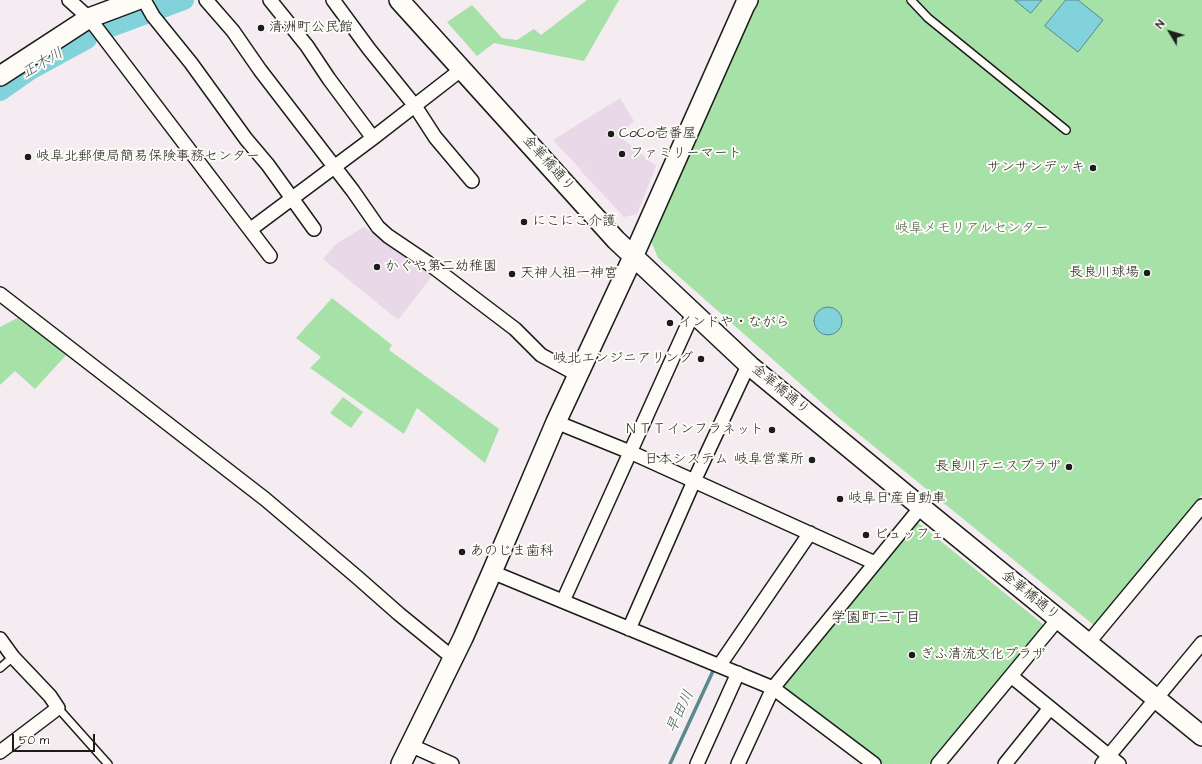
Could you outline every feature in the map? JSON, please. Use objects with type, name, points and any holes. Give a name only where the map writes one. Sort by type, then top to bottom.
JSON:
[{"type":"street","points":[[69,0],[89,18],[149,95],[175,133],[182,139],[251,229],[270,256]]},
{"type":"street","points":[[206,0],[233,31],[260,70],[378,227],[388,236],[428,263],[515,329],[541,355],[578,375]]},
{"type":"street","points":[[270,0],[307,46],[333,85],[373,138]]},
{"type":"street","points":[[333,0],[369,49],[415,106],[436,137],[472,182]]},
{"type":"street","name":"金華橋通り","points":[[399,0],[616,240],[635,252],[813,404],[1094,636],[1202,736]]},
{"type":"street","name":"金華橋通り","points":[[413,0],[618,228],[635,252],[693,313],[750,366],[1058,619],[1158,694],[1202,723]]},
{"type":"street","points":[[401,764],[453,658],[492,572],[556,422],[635,252],[744,5],[748,0]]},
{"type":"street","points":[[0,76],[89,18],[146,6],[246,139],[268,165],[314,229]]},
{"type":"street","points":[[251,229],[373,138],[462,69]]},
{"type":"street","points":[[0,294],[265,499],[399,614],[453,658]]},
{"type":"street","points":[[563,601],[693,313]]},
{"type":"street","points":[[629,629],[694,481],[745,372],[750,366]]},
{"type":"street","points":[[556,422],[630,452],[876,563]]},
{"type":"street","points":[[1094,636],[1202,506]]},
{"type":"street","points":[[738,764],[773,688],[921,508]]},
{"type":"street","points":[[719,666],[810,533]]},
{"type":"street","points":[[492,572],[773,688],[874,764]]},
{"type":"street","points":[[938,764],[1058,619]]},
{"type":"street","points":[[0,639],[13,657],[50,696],[58,708],[0,752]]},
{"type":"street","points":[[1105,760],[1158,694],[1202,643]]},
{"type":"street","points":[[697,764],[738,673]]},
{"type":"street","points":[[1011,676],[1050,708],[1105,760],[1119,764]]},
{"type":"street","points":[[1005,764],[1050,708]]},
{"type":"street","points":[[410,745],[452,764]]},
{"type":"lane","points":[[911,0],[928,18],[1066,130]]},
{"type":"lane","points":[[0,668],[13,657]]},
{"type":"lane","points":[[58,708],[108,764]]},
{"type":"shaded area","points":[[620,98],[634,121],[618,135],[656,166],[637,214],[624,217],[580,170],[589,162],[580,169],[553,140]]},
{"type":"shaded area","name":"かぐや第二幼稚園","points":[[364,227],[433,275],[398,320],[323,259],[336,244]]},
{"type":"green space","points":[[587,0],[619,0],[584,61],[494,43],[477,56],[447,22],[472,5],[502,38],[517,40],[534,29],[541,35]]},
{"type":"green space","name":"岐阜メモリアルセンター","points":[[753,0],[1202,0],[1202,495],[1095,626],[839,418],[658,258],[649,236]]},
{"type":"green space","points":[[332,298],[392,345],[389,350],[499,429],[485,463],[417,408],[404,434],[310,368],[321,357],[296,338]]},
{"type":"green space","points":[[23,315],[69,352],[35,389],[15,371],[0,385],[0,327]]},
{"type":"green space","points":[[343,397],[363,412],[351,428],[330,413]]},
{"type":"green space","name":"ぎふ清流文化プラザ","points":[[916,521],[1044,625],[929,764],[883,764],[780,685]]},
{"type":"water","points":[[1015,0],[1042,0],[1031,13]]},
{"type":"water","points":[[1066,0],[1078,0],[1103,20],[1078,52],[1045,26]]},
{"type":"water","points":[[828,307],[838,311],[842,321],[838,331],[828,335],[818,331],[814,321],[818,311]]},
{"type":"waterway","name":"正木川","points":[[106,29],[184,0]]},
{"type":"waterway","name":"正木川","points":[[0,91],[30,70],[87,39]]},
{"type":"waterway","name":"早田川","points":[[670,764],[713,671]]},
{"type":"place","name":"清洲町公民館","points":[[261,28]]},
{"type":"place","name":"CoCo壱番屋","points":[[611,134]]},
{"type":"place","name":"ファミリーマート","points":[[622,154]]},
{"type":"place","name":"岐阜北郵便局簡易保険事務センター","points":[[28,157]]},
{"type":"place","name":"サンサンデッキ","points":[[1093,168]]},
{"type":"place","name":"にこにこ介護","points":[[524,222]]},
{"type":"place","name":"かぐや第二幼稚園","points":[[377,267]]},
{"type":"place","name":"長良川球場","points":[[1147,273]]},
{"type":"place","name":"天神人祖一神宮","points":[[512,274]]},
{"type":"place","name":"インドや・ながら","points":[[670,323]]},
{"type":"place","name":"岐北エンジニアリング","points":[[701,359]]},
{"type":"place","name":"ＮＴＴインフラネット","points":[[772,430]]},
{"type":"place","name":"日本システム 岐阜営業所","points":[[812,460]]},
{"type":"place","name":"長良川テニスプラザ","points":[[1069,467]]},
{"type":"place","name":"岐阜日産自動車","points":[[840,499]]},
{"type":"place","name":"ビュッフェ","points":[[866,535]]},
{"type":"place","name":"あのじま歯科","points":[[462,552]]},
{"type":"place","name":"ぎふ清流文化プラザ","points":[[912,655]]},
{"type":"district","name":"学園町三丁目","points":[[876,619]]}]
